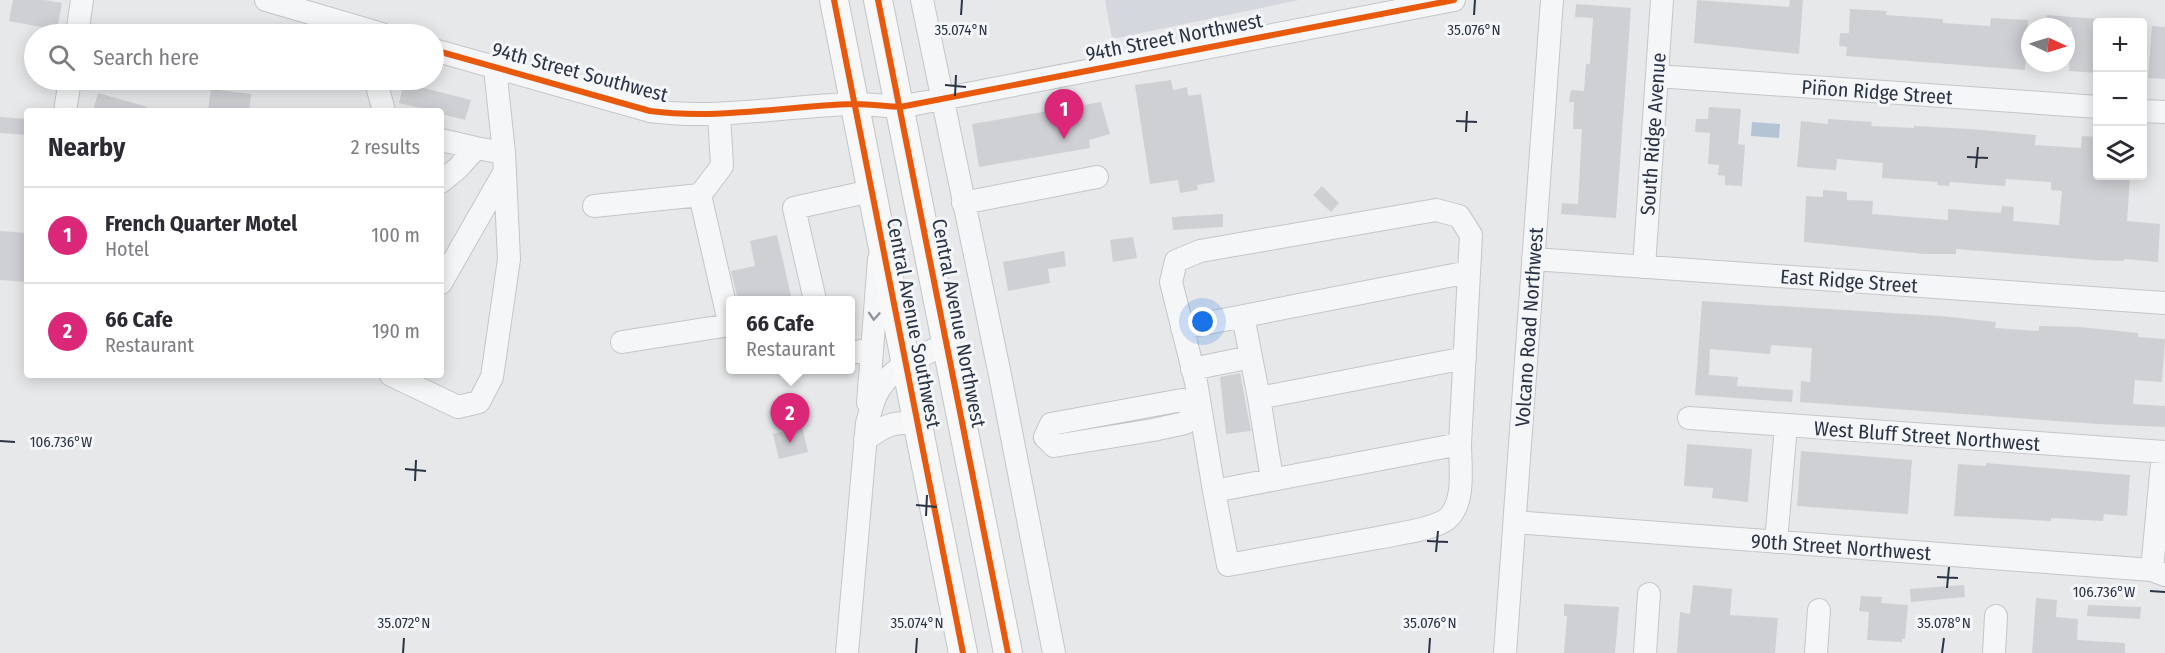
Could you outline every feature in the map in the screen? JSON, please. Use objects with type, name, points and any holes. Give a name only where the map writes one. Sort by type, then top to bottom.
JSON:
[{"type":"main road","name":"Central Avenue Southwest","points":[[834,0],[963,653]]},
{"type":"main road","name":"Central Avenue Northwest","points":[[879,0],[1008,653]]},
{"type":"street","points":[[78,24],[82,0]]},
{"type":"street","points":[[266,0],[348,24]]},
{"type":"street","name":"Central Avenue Northwest","points":[[922,0],[1014,444],[1054,653]]},
{"type":"street","name":"94th Street Northwest","points":[[900,107],[1454,0]]},
{"type":"street","name":"Volcano Road Northwest","points":[[1505,653],[1552,0]]},
{"type":"street","name":"South Ridge Avenue","points":[[1644,267],[1662,0]]},
{"type":"street","name":"94th Street Southwest","points":[[444,53],[650,111],[681,115],[855,104],[900,107]]},
{"type":"street","points":[[398,378],[458,407],[479,402],[492,377],[508,270],[504,162],[495,68]]},
{"type":"street","name":"Piñon Ridge Street","points":[[1657,76],[2093,107]]},
{"type":"street","points":[[65,108],[68,90]]},
{"type":"street","points":[[378,90],[383,108]]},
{"type":"street","points":[[2147,111],[2165,112]]},
{"type":"street","points":[[594,206],[700,195],[722,166],[719,114]]},
{"type":"street","points":[[444,141],[476,148],[504,162]]},
{"type":"street","points":[[444,180],[476,148]]},
{"type":"street","points":[[444,277],[504,162]]},
{"type":"street","points":[[963,203],[1097,177]]},
{"type":"street","points":[[814,296],[794,208],[871,191]]},
{"type":"street","points":[[700,195],[726,309]]},
{"type":"street","points":[[1436,210],[1459,216],[1471,235],[1459,491],[1456,504],[1447,519],[1423,529],[1228,565],[1192,369],[1182,328],[1171,282],[1176,261],[1200,251],[1436,210]]},
{"type":"street","points":[[847,653],[866,431],[861,351],[880,237]]},
{"type":"street","name":"East Ridge Street","points":[[1533,259],[2165,303]]},
{"type":"street","points":[[1182,328],[1469,272]]},
{"type":"street","points":[[1243,316],[1260,398],[1272,479]]},
{"type":"street","points":[[622,342],[726,327]]},
{"type":"street","points":[[866,431],[879,388],[886,380],[905,364],[946,344]]},
{"type":"street","points":[[1192,369],[1251,357]]},
{"type":"street","points":[[1260,398],[1465,358]]},
{"type":"street","points":[[1045,437],[1051,424],[1182,400],[1199,409]]},
{"type":"street","points":[[1162,404],[1166,428]]},
{"type":"street","points":[[1045,437],[1054,446],[1166,428],[1185,423],[1199,409]]},
{"type":"street","name":"West Bluff Street Northwest","points":[[1689,418],[2164,452]]},
{"type":"street","points":[[866,431],[900,423],[917,423]]},
{"type":"street","points":[[1776,542],[1786,426]]},
{"type":"street","points":[[1014,444],[1045,437]]},
{"type":"street","points":[[1214,491],[1460,444]]},
{"type":"street","points":[[2159,573],[2164,452]]},
{"type":"street","name":"90th Street Northwest","points":[[1515,522],[2159,573]]},
{"type":"street","points":[[1645,653],[1649,594]]},
{"type":"street","points":[[1816,653],[1819,610]]},
{"type":"street","points":[[1994,653],[1996,616]]},
{"type":"shaded area","points":[[1105,0],[1299,0],[1112,39]]},
{"type":"water","points":[[1752,122],[1780,124],[1779,138],[1751,136]]},
{"type":"building","points":[[13,0],[44,0],[62,3],[58,24],[25,24],[9,21]]},
{"type":"building","points":[[1697,0],[1789,7],[1790,0],[1803,0],[1799,54],[1694,43]]},
{"type":"building","points":[[1576,4],[1631,8],[1616,218],[1561,214],[1562,203],[1578,204],[1582,129],[1573,129],[1574,102],[1569,102],[1571,90],[1584,91],[1586,64],[1590,64],[1593,18],[1575,17]]},
{"type":"building","points":[[1850,9],[1887,11],[1886,15],[1943,19],[1943,23],[1990,26],[1991,18],[2021,20],[2021,70],[1846,56],[1847,47],[1839,46],[1840,33],[1849,33]]},
{"type":"building","points":[[2047,15],[2093,19],[2093,73],[2075,71],[2075,18],[2047,18]]},
{"type":"building","points":[[2152,26],[2165,27],[2165,79],[2148,78]]},
{"type":"building","points":[[1171,80],[1173,90],[1187,87],[1188,96],[1201,94],[1215,182],[1197,185],[1198,190],[1180,193],[1178,180],[1150,184],[1135,85]]},
{"type":"building","points":[[211,90],[251,94],[249,108],[208,108]]},
{"type":"building","points":[[402,90],[432,90],[471,100],[465,120],[444,115],[444,108],[421,108],[399,103]]},
{"type":"building","points":[[98,93],[147,107],[147,108],[94,108]]},
{"type":"building","points":[[1101,102],[1110,134],[1089,140],[1090,148],[979,167],[972,124]]},
{"type":"building","points":[[1709,107],[1741,109],[1738,144],[1745,145],[1742,186],[1725,185],[1725,176],[1718,175],[1719,165],[1708,164],[1710,133],[1695,132],[1696,119],[1708,119]]},
{"type":"building","points":[[0,117],[24,119],[24,135],[0,133]]},
{"type":"building","points":[[1828,119],[1872,122],[1871,126],[1970,129],[2036,135],[2035,145],[2081,148],[2082,136],[2093,137],[2093,180],[2130,180],[2127,221],[2160,224],[2158,262],[2124,259],[2124,261],[2093,260],[1956,249],[1956,254],[1924,254],[1804,242],[1806,196],[1823,197],[1823,190],[1847,192],[1847,200],[1873,201],[1872,214],[1948,220],[1948,209],[2001,213],[2002,206],[2014,207],[2013,221],[2059,225],[2062,191],[2051,190],[2051,182],[2006,179],[2005,186],[1950,182],[1949,186],[1937,185],[1938,182],[1882,178],[1883,163],[1837,159],[1836,170],[1797,167],[1801,121],[1828,124]]},
{"type":"building","points":[[1322,186],[1339,203],[1331,212],[1313,195]]},
{"type":"building","points":[[1223,214],[1223,227],[1173,230],[1172,217]]},
{"type":"building","points":[[0,231],[24,233],[24,282],[0,280]]},
{"type":"building","points":[[777,235],[791,296],[737,296],[731,271],[755,266],[750,241]]},
{"type":"building","points":[[1133,237],[1137,258],[1113,262],[1110,240]]},
{"type":"building","points":[[1064,251],[1066,266],[1048,269],[1050,283],[1008,291],[1003,262]]},
{"type":"building","points":[[1702,301],[1940,316],[1996,322],[1995,328],[2039,331],[2039,326],[2080,327],[2138,333],[2138,337],[2165,339],[2162,382],[2135,380],[2133,404],[2165,406],[2165,427],[1800,402],[1801,381],[1810,382],[1812,348],[1771,345],[1770,354],[1710,349],[1709,375],[1738,377],[1737,386],[1793,390],[1792,402],[1695,395]]},
{"type":"building","points":[[1240,373],[1251,431],[1226,434],[1220,377]]},
{"type":"building","points":[[802,426],[808,452],[779,459],[773,434]]},
{"type":"building","points":[[1687,444],[1752,449],[1748,502],[1712,498],[1713,488],[1684,486]]},
{"type":"building","points":[[1801,451],[1912,460],[1908,514],[1797,506]]},
{"type":"building","points":[[1986,463],[2130,475],[2127,516],[2104,514],[2103,521],[2051,518],[2051,521],[1954,516],[1958,464],[1986,466]]},
{"type":"building","points":[[1693,585],[1732,589],[1730,615],[1778,618],[1775,653],[1677,653],[1680,612],[1690,614]]},
{"type":"building","points":[[1964,585],[1965,597],[1911,602],[1910,589]]},
{"type":"building","points":[[1861,596],[1882,597],[1881,603],[1908,605],[1905,639],[1902,639],[1902,642],[1867,640],[1869,612],[1859,611]]},
{"type":"building","points":[[2036,598],[2057,600],[2056,617],[2078,619],[2077,640],[2125,643],[2125,653],[2032,653]]},
{"type":"building","points":[[1564,604],[1619,607],[1615,653],[1564,653],[1567,616],[1564,616]]},
{"type":"building","points":[[2088,605],[2141,607],[2140,619],[2087,616]]},
{"type":"cycle path","points":[[834,0],[963,653]]},
{"type":"cycle path","points":[[878,0],[1008,653]]},
{"type":"cycle path","points":[[444,53],[650,111],[701,114],[853,104],[900,107],[1454,0]]},
{"type":"place","name":"French Quarter Motel","points":[[1064,139]]},
{"type":"place","name":"66 Cafe","points":[[790,443]]}]
